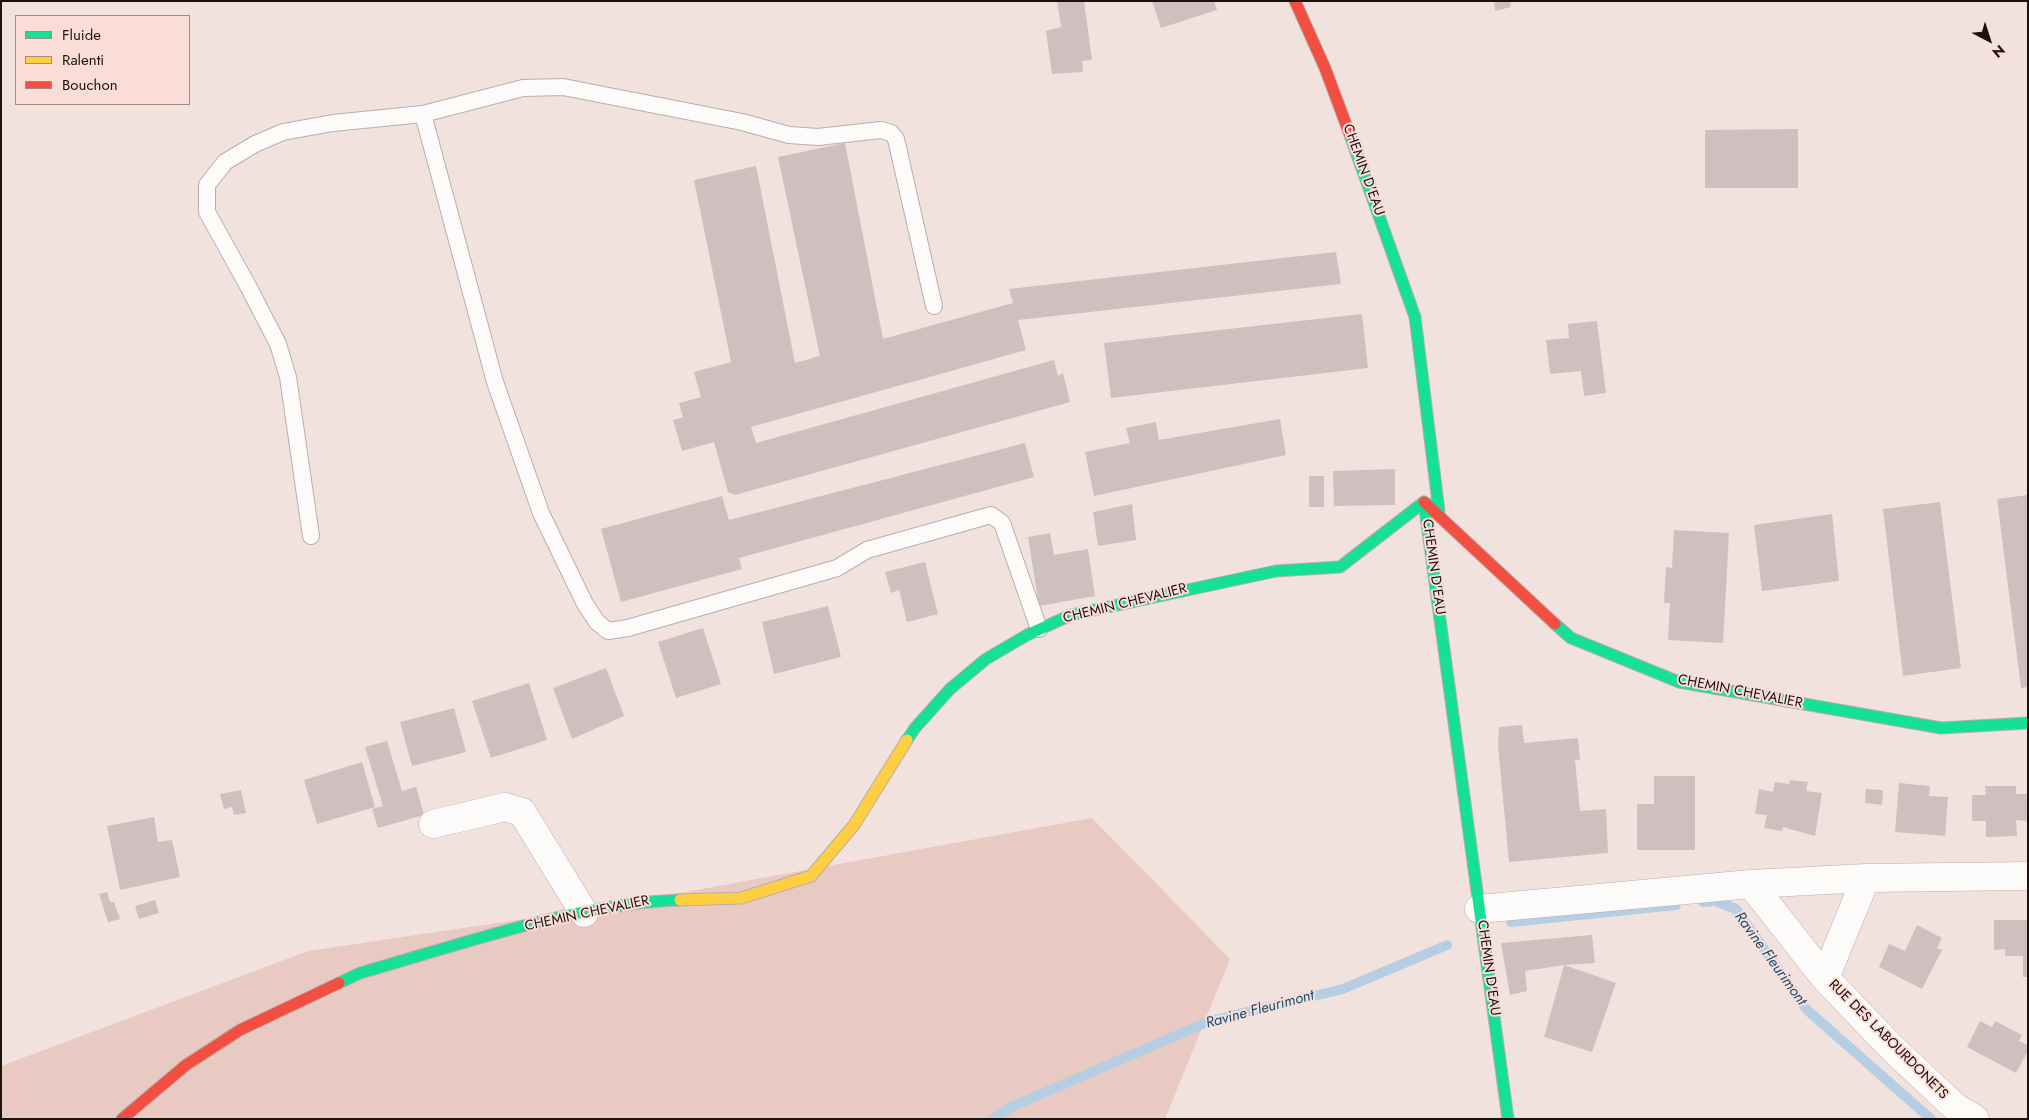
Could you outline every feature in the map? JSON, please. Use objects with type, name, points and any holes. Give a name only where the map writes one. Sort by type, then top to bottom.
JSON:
[{"type":"street","name":"CHEMIN D'EAU","points":[[1295,1],[1325,68],[1416,317],[1439,511],[1424,502]]},
{"type":"street","name":"CHEMIN D'EAU","points":[[1424,502],[1508,1119]]},
{"type":"street","name":"CHEMIN CHEVALIER","points":[[122,1119],[186,1065],[240,1030],[360,972],[448,947],[584,913],[650,901],[741,898],[811,876],[854,825],[915,728],[950,689],[986,659],[1039,629],[1071,615],[1212,583],[1276,571],[1340,567],[1424,502],[1571,638],[1679,682],[1941,728],[2028,723]]},
{"type":"street","points":[[433,824],[506,808],[522,812],[584,913]]},
{"type":"street","points":[[1479,909],[1751,884],[1866,878],[2028,876]]},
{"type":"street","points":[[1825,978],[1866,878]]},
{"type":"street","name":"RUE DES LABOURDONETS","points":[[1751,884],[1825,978],[1891,1047],[1954,1106],[1975,1119]]},
{"type":"lane","points":[[311,536],[288,377],[278,344],[207,212],[207,185],[225,162],[254,144],[283,132],[333,123],[423,114],[523,88],[563,87],[742,122],[789,135],[818,137],[881,130],[891,133],[896,140],[934,306]]},
{"type":"lane","points":[[423,114],[495,382],[541,513],[586,604],[597,622],[608,631],[628,628],[837,568],[867,550],[991,515],[1002,523],[1039,629]]},
{"type":"shaded area","points":[[1092,818],[1230,959],[1165,1119],[1,1119],[1,1066],[308,951],[592,909]]},
{"type":"building","points":[[1057,1],[1084,1],[1092,60],[1082,61],[1083,72],[1052,74],[1046,31],[1061,27]]},
{"type":"building","points":[[1152,1],[1214,1],[1217,10],[1161,28]]},
{"type":"building","points":[[1494,1],[1510,1],[1511,7],[1495,11]]},
{"type":"building","points":[[1798,129],[1798,188],[1705,188],[1705,130]]},
{"type":"building","points":[[845,143],[883,339],[1013,303],[1009,289],[1336,252],[1341,284],[1018,320],[1026,350],[751,427],[756,443],[1054,360],[1058,376],[1063,373],[1070,402],[735,495],[728,492],[714,442],[682,451],[673,420],[683,417],[679,403],[701,397],[694,372],[731,362],[694,180],[756,166],[795,363],[820,356],[778,157]]},
{"type":"building","points":[[1362,314],[1368,368],[1111,398],[1104,343]]},
{"type":"building","points":[[1597,321],[1606,393],[1584,396],[1581,371],[1550,374],[1546,340],[1569,338],[1568,324]]},
{"type":"building","points":[[1280,419],[1286,455],[1094,496],[1085,452],[1130,443],[1126,428],[1156,422],[1159,440]]},
{"type":"building","points":[[1025,443],[1034,477],[739,558],[742,569],[621,602],[601,529],[722,496],[729,520]]},
{"type":"building","points":[[1395,469],[1395,505],[1334,506],[1333,471]]},
{"type":"building","points":[[1309,476],[1324,476],[1324,507],[1309,507]]},
{"type":"building","points":[[2028,495],[2028,687],[2021,688],[1997,499]]},
{"type":"building","points":[[1940,502],[1961,668],[1903,676],[1883,509]]},
{"type":"building","points":[[1132,504],[1136,540],[1098,546],[1093,512]]},
{"type":"building","points":[[1832,514],[1839,581],[1762,591],[1754,525]]},
{"type":"building","points":[[1674,530],[1729,533],[1723,643],[1668,640],[1670,603],[1664,603],[1666,567],[1672,568]]},
{"type":"building","points":[[1050,533],[1054,555],[1088,549],[1095,596],[1039,606],[1028,537]]},
{"type":"building","points":[[925,562],[938,614],[907,622],[899,590],[891,593],[885,572]]},
{"type":"building","points":[[828,606],[841,657],[774,674],[762,622]]},
{"type":"building","points":[[703,628],[721,684],[676,698],[658,642]]},
{"type":"building","points":[[606,668],[624,716],[572,739],[553,688]]},
{"type":"building","points":[[529,683],[547,740],[491,758],[472,701]]},
{"type":"building","points":[[454,708],[466,752],[412,766],[400,722]]},
{"type":"building","points":[[1522,725],[1524,743],[1578,738],[1580,760],[1575,760],[1580,811],[1606,809],[1608,853],[1509,862],[1498,746],[1499,727]]},
{"type":"building","points":[[387,741],[402,791],[416,787],[424,815],[378,828],[372,809],[383,806],[365,747]]},
{"type":"building","points":[[362,762],[375,807],[317,824],[304,780]]},
{"type":"building","points":[[1654,776],[1695,776],[1695,850],[1637,850],[1637,804],[1654,804]]},
{"type":"building","points":[[1790,780],[1808,782],[1806,791],[1822,793],[1815,836],[1783,827],[1782,831],[1764,828],[1767,815],[1755,814],[1759,789],[1773,792],[1775,782],[1789,784]]},
{"type":"building","points":[[1899,783],[1930,786],[1929,796],[1948,797],[1945,836],[1895,832]]},
{"type":"building","points":[[1985,786],[2016,786],[2016,794],[2028,794],[2028,821],[2016,820],[2017,836],[1986,837],[1986,821],[1972,821],[1972,795],[1986,795]]},
{"type":"building","points":[[1866,789],[1883,790],[1882,805],[1865,803]]},
{"type":"building","points":[[241,790],[246,813],[234,815],[232,807],[224,809],[220,794]]},
{"type":"building","points":[[154,817],[158,842],[172,840],[180,877],[120,890],[107,826]]},
{"type":"building","points":[[107,892],[110,902],[114,902],[120,919],[108,922],[99,894]]},
{"type":"building","points":[[155,900],[159,913],[139,919],[135,906]]},
{"type":"building","points":[[1994,920],[2028,920],[2028,977],[2023,977],[2023,956],[2005,956],[2005,949],[1994,950]]},
{"type":"building","points":[[1917,925],[1942,938],[1937,948],[1942,950],[1922,989],[1879,967],[1889,944],[1905,951]]},
{"type":"building","points":[[1592,935],[1595,963],[1564,965],[1525,971],[1527,991],[1510,995],[1501,943]]},
{"type":"building","points":[[1564,965],[1616,983],[1592,1052],[1544,1037]]},
{"type":"building","points":[[1980,1021],[1992,1027],[1995,1021],[2022,1035],[2019,1041],[2028,1045],[2028,1051],[2016,1073],[1967,1047]]},
{"type":"waterway","name":"Ravine Fleurimont","points":[[1703,902],[1715,901],[1736,909],[1806,1009],[1931,1119]]},
{"type":"waterway","name":"Ravine Fleurimont","points":[[1511,922],[1676,905]]},
{"type":"waterway","name":"Ravine Fleurimont","points":[[993,1119],[1013,1106],[1210,1021],[1343,989],[1447,945]]},
{"type":"traffic: fast","points":[[1350,135],[1415,317],[1439,511],[1428,504]]},
{"type":"traffic: fast","points":[[1424,502],[1508,1119]]},
{"type":"traffic: fast","points":[[907,740],[915,728],[950,689],[986,659],[1027,635],[1071,615],[1276,571],[1340,567],[1424,502]]},
{"type":"traffic: fast","points":[[1555,624],[1571,638],[1679,682],[1941,728],[2028,723]]},
{"type":"traffic: fast","points":[[339,983],[360,973],[478,938],[560,917],[641,903],[680,900]]},
{"type":"traffic: slow","points":[[680,900],[741,898],[811,876],[854,825],[907,740]]},
{"type":"traffic: jam","points":[[1295,1],[1325,68],[1350,135]]},
{"type":"traffic: jam","points":[[1424,502],[1555,624]]},
{"type":"traffic: jam","points":[[122,1119],[186,1065],[240,1030],[339,983]]}]
